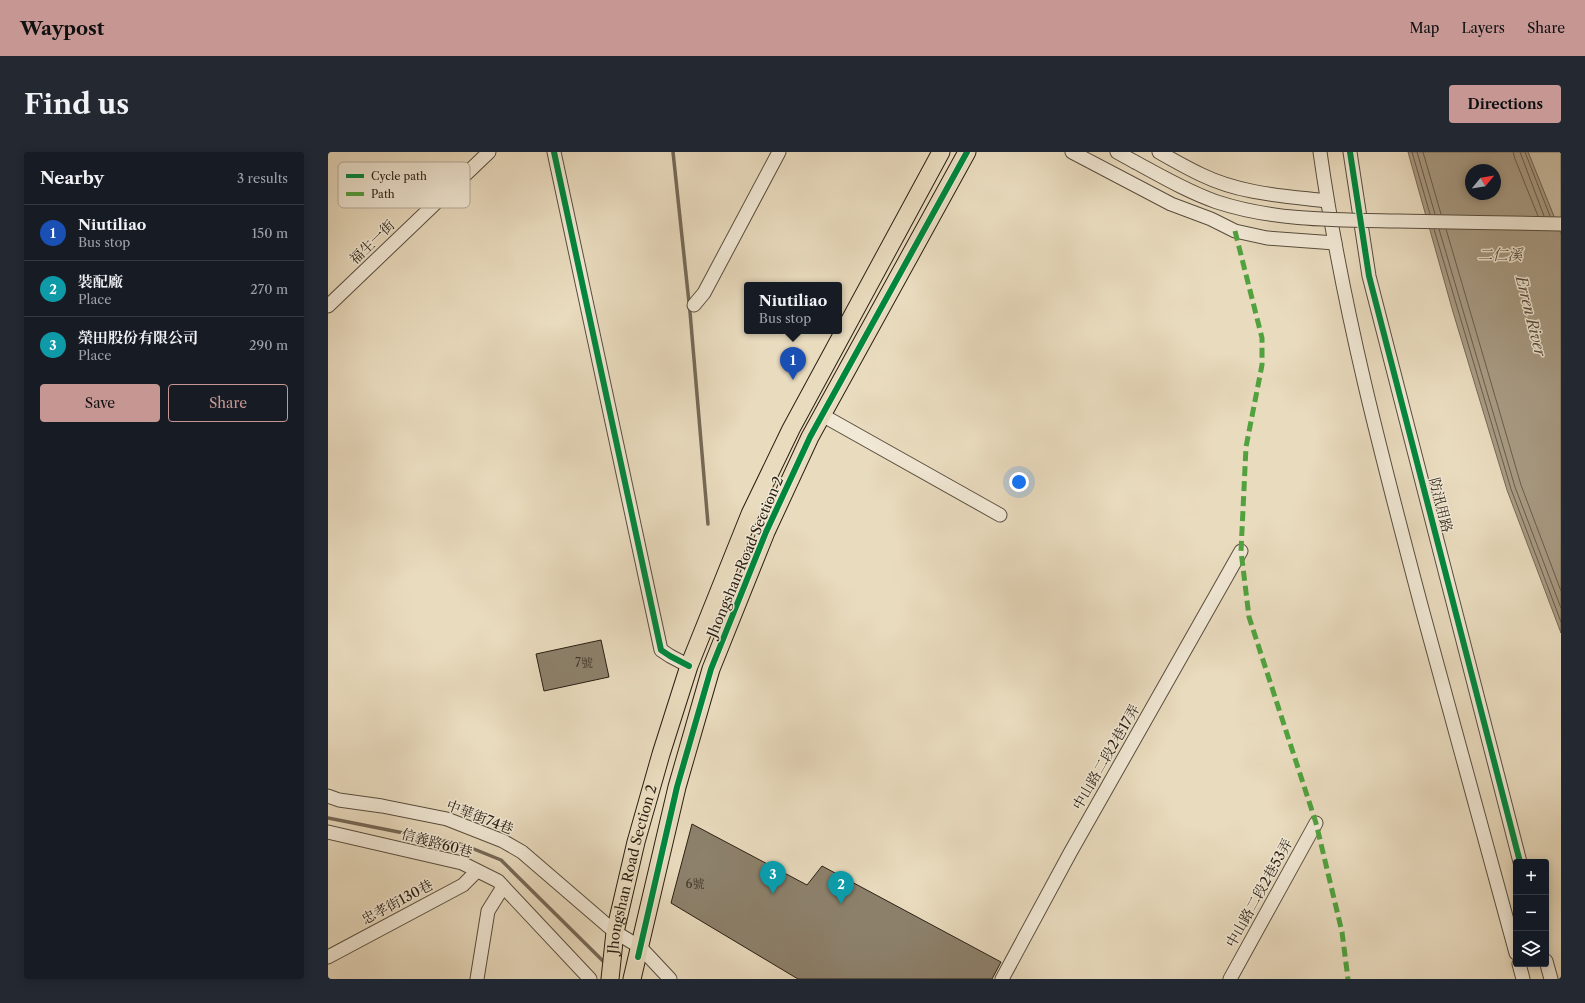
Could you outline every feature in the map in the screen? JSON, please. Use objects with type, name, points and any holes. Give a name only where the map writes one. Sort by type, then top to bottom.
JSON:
[{"type":"main road","name":"Jhongshan Road Section 2","points":[[610,979],[615,940],[638,835],[660,754],[689,666],[756,500],[791,429],[941,152]]},
{"type":"main road","name":"Jhongshan Road Section 2","points":[[632,979],[677,786],[711,669],[766,532],[822,415],[967,152]]},
{"type":"street","name":"福生一街","points":[[470,170],[489,152]]},
{"type":"street","points":[[554,152],[661,650],[689,666]]},
{"type":"street","points":[[694,305],[704,293],[779,152]]},
{"type":"street","points":[[1072,152],[1171,204],[1235,231],[1267,238],[1335,243]]},
{"type":"street","points":[[1117,152],[1181,186],[1217,202],[1285,216],[1366,221],[1561,224]]},
{"type":"street","points":[[1159,152],[1202,176],[1231,186],[1267,194],[1327,201]]},
{"type":"street","points":[[1320,152],[1335,243],[1364,380],[1395,508],[1513,942]]},
{"type":"street","name":"防汛用路","points":[[1350,152],[1369,276],[1519,859]]},
{"type":"street","name":"福生一街","points":[[328,306],[430,208]]},
{"type":"street","points":[[822,415],[1000,515]]},
{"type":"street","name":"中山路二段2巷17弄","points":[[1002,979],[1070,854],[1241,551]]},
{"type":"street","name":"中華街74巷","points":[[328,796],[447,819],[503,841],[522,852],[615,940],[639,952],[670,979]]},
{"type":"street","name":"中山路二段2巷53弄","points":[[1230,979],[1316,823]]},
{"type":"street","name":"信義路60巷","points":[[328,832],[462,863],[498,881],[590,979]]},
{"type":"street","name":"忠孝街130巷","points":[[328,956],[463,885],[477,871]]},
{"type":"street","points":[[477,979],[488,911],[503,887]]},
{"type":"street","points":[[1520,967],[1523,979]]},
{"type":"street","points":[[1548,967],[1551,979]]},
{"type":"shaded area","points":[[1528,152],[1561,152],[1561,234]]},
{"type":"water","name":"二仁溪","points":[[1408,152],[1528,152],[1561,234],[1561,633],[1507,490],[1453,312]]},
{"type":"building","points":[[601,640],[609,677],[544,691],[536,654]]},
{"type":"building","points":[[692,824],[807,885],[822,866],[1001,962],[992,979],[798,979],[671,903]]},
{"type":"waterway","points":[[673,152],[690,312],[708,524]]},
{"type":"waterway","points":[[328,818],[464,845],[501,860],[603,961]]},
{"type":"marked path","points":[[1235,231],[1262,338],[1262,365],[1246,447],[1241,551],[1249,617],[1316,823],[1342,932],[1348,979]]},
{"type":"cycle path","points":[[554,152],[661,650],[689,666]]},
{"type":"cycle path","points":[[638,957],[677,787],[711,669],[766,532],[810,437],[967,152]]},
{"type":"cycle path","points":[[1350,152],[1369,276],[1519,859]]},
{"type":"place","name":"Niutiliao","points":[[793,380]]},
{"type":"place","name":"榮田股份有限公司","points":[[773,894]]},
{"type":"place","name":"裝配廠","points":[[841,904]]},
{"type":"water label","name":"Erren River","points":[[1531,316]]}]
